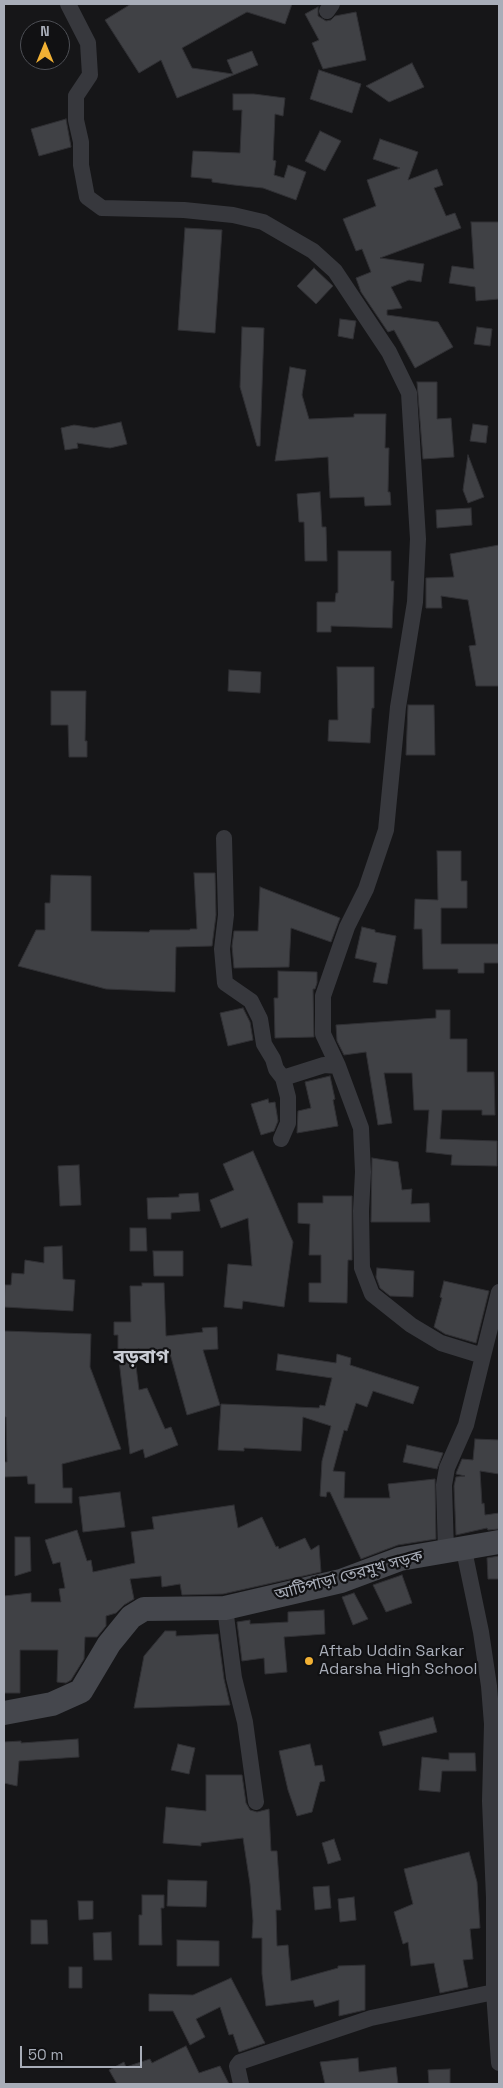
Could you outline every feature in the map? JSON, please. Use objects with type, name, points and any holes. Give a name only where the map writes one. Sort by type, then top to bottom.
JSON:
[{"type":"main road","name":"আটিপাড়া তেরমুখ সড়ক","points":[[4,1713],[52,1704],[81,1690],[130,1617],[144,1609],[225,1608],[341,1581],[400,1559],[499,1542]]},
{"type":"street","points":[[68,4],[88,43],[90,75],[76,96],[76,120],[81,142],[81,165],[87,197],[102,208],[184,210],[233,214],[263,222],[312,251],[335,271],[389,352],[409,393],[418,539],[415,602],[398,707],[386,830],[366,889],[348,927],[323,996],[323,1034],[338,1066],[361,1128],[363,1172],[361,1211],[362,1268],[372,1294],[411,1325],[441,1343],[482,1356]]},
{"type":"street","points":[[224,838],[226,915],[222,949],[225,983],[251,1001],[260,1019],[264,1044],[273,1059],[276,1069],[283,1078],[288,1097],[288,1123],[280,1139]]},
{"type":"street","points":[[283,1078],[324,1065],[338,1066]]},
{"type":"street","points":[[499,1292],[466,1425],[446,1468],[444,1485],[456,1550],[466,1560],[487,1668],[492,1724],[490,1801],[494,1898],[494,1992],[499,2063]]},
{"type":"street","points":[[225,1608],[234,1678],[245,1722],[256,1802]]},
{"type":"street","points":[[241,2084],[237,2066],[240,2062],[371,2018],[494,1992]]},
{"type":"building","points":[[131,4],[292,4],[285,24],[247,12],[182,48],[192,68],[233,74],[227,60],[252,51],[258,65],[177,98],[161,60],[139,73],[105,20]]},
{"type":"building","points":[[318,7],[318,16],[326,21],[331,20],[335,16],[356,12],[366,60],[323,69],[312,43],[319,40],[305,14]]},
{"type":"building","points":[[412,63],[424,87],[389,102],[366,86]]},
{"type":"building","points":[[319,70],[361,84],[352,113],[310,99]]},
{"type":"building","points":[[233,94],[254,94],[285,98],[283,116],[275,114],[273,160],[276,161],[274,175],[284,178],[288,165],[306,172],[296,200],[263,188],[212,182],[212,179],[191,177],[193,151],[240,153],[242,110],[233,110]]},
{"type":"building","points":[[66,119],[71,147],[39,156],[31,129]]},
{"type":"building","points":[[320,131],[341,141],[325,171],[305,161]]},
{"type":"building","points":[[380,139],[418,152],[408,180],[437,169],[443,185],[434,188],[446,216],[455,213],[461,228],[380,258],[424,264],[421,282],[409,280],[391,287],[402,308],[387,310],[387,315],[438,322],[453,347],[415,368],[394,330],[388,332],[361,292],[356,278],[371,272],[362,249],[356,251],[343,219],[376,206],[367,180],[400,168],[373,159]]},
{"type":"building","points":[[471,222],[499,222],[499,299],[476,301],[475,287],[449,283],[452,266],[474,269]]},
{"type":"building","points":[[185,228],[222,230],[215,333],[178,330]]},
{"type":"building","points":[[314,268],[333,286],[316,304],[297,286]]},
{"type":"building","points":[[340,319],[356,321],[353,339],[338,336]]},
{"type":"building","points":[[242,327],[264,328],[260,446],[257,446],[240,387]]},
{"type":"building","points":[[477,327],[492,329],[490,346],[474,344]]},
{"type":"building","points":[[290,367],[306,370],[302,395],[309,419],[354,417],[354,414],[386,414],[385,448],[389,448],[388,492],[390,492],[391,505],[365,506],[364,497],[330,498],[328,457],[275,461]]},
{"type":"building","points":[[417,382],[437,382],[437,419],[451,418],[454,457],[423,459]]},
{"type":"building","points":[[121,422],[127,444],[110,448],[77,443],[78,448],[65,450],[61,428],[74,425],[94,428]]},
{"type":"building","points":[[473,424],[488,426],[486,443],[470,441]]},
{"type":"building","points":[[468,455],[484,497],[468,503],[463,490]]},
{"type":"building","points":[[320,492],[322,527],[326,527],[327,561],[305,561],[304,522],[299,522],[297,494]]},
{"type":"building","points":[[471,508],[472,525],[437,528],[436,510]]},
{"type":"building","points":[[499,545],[499,686],[476,686],[469,646],[476,645],[468,600],[441,596],[442,608],[426,608],[426,578],[454,577],[450,554]]},
{"type":"building","points":[[338,551],[391,551],[391,581],[394,581],[392,628],[331,626],[331,632],[317,632],[317,602],[335,602],[336,593],[338,593]]},
{"type":"building","points":[[337,667],[374,667],[374,708],[372,708],[370,743],[328,741],[329,720],[338,720]]},
{"type":"building","points":[[229,670],[261,672],[260,693],[228,691]]},
{"type":"building","points":[[51,691],[86,691],[85,741],[87,741],[87,757],[69,757],[68,725],[51,725]]},
{"type":"building","points":[[408,705],[434,705],[435,755],[406,755]]},
{"type":"building","points":[[437,851],[461,851],[461,881],[467,881],[467,908],[441,908],[441,944],[499,944],[499,963],[484,963],[484,973],[458,973],[458,969],[423,969],[422,929],[414,929],[415,899],[438,900]]},
{"type":"building","points":[[194,873],[215,873],[216,915],[212,946],[176,947],[175,992],[106,989],[18,966],[36,930],[45,930],[45,903],[50,903],[51,875],[91,876],[91,931],[149,932],[150,930],[197,929]]},
{"type":"building","points":[[260,887],[340,918],[331,942],[291,928],[289,967],[234,968],[232,946],[234,931],[258,931]]},
{"type":"building","points":[[362,927],[375,930],[375,932],[396,936],[387,984],[373,982],[377,963],[355,958]]},
{"type":"building","points":[[278,971],[317,972],[317,983],[315,989],[313,989],[314,1037],[275,1038],[274,998],[278,998]]},
{"type":"building","points":[[243,1008],[250,1022],[253,1040],[228,1046],[220,1013]]},
{"type":"building","points":[[436,1010],[450,1010],[450,1039],[467,1039],[467,1072],[494,1072],[495,1115],[482,1115],[482,1110],[442,1110],[440,1139],[497,1141],[497,1166],[451,1165],[452,1155],[426,1152],[429,1110],[414,1110],[412,1073],[384,1073],[392,1123],[378,1125],[366,1052],[344,1055],[337,1041],[336,1025],[436,1018]]},
{"type":"building","points":[[330,1076],[338,1126],[297,1133],[298,1111],[311,1108],[305,1082]]},
{"type":"building","points":[[268,1099],[269,1103],[275,1102],[278,1121],[274,1131],[261,1135],[251,1104]]},
{"type":"building","points":[[253,1151],[293,1242],[284,1307],[243,1301],[242,1309],[224,1307],[228,1264],[252,1266],[248,1218],[221,1228],[210,1200],[234,1190],[223,1164]]},
{"type":"building","points":[[372,1158],[398,1162],[402,1190],[412,1189],[411,1204],[429,1203],[430,1222],[371,1222]]},
{"type":"building","points":[[79,1165],[81,1205],[60,1206],[58,1166]]},
{"type":"building","points":[[198,1193],[200,1211],[171,1213],[171,1219],[148,1219],[147,1198],[179,1197],[179,1194]]},
{"type":"building","points":[[323,1196],[352,1196],[352,1260],[348,1260],[347,1303],[309,1302],[309,1283],[321,1283],[321,1255],[309,1255],[310,1224],[298,1223],[298,1203],[323,1203]]},
{"type":"building","points":[[130,1228],[146,1228],[147,1251],[130,1251]]},
{"type":"building","points":[[62,1246],[63,1279],[75,1280],[73,1311],[4,1307],[5,1285],[11,1285],[12,1273],[24,1274],[25,1260],[44,1263],[44,1247]]},
{"type":"building","points":[[153,1251],[183,1251],[183,1276],[154,1276]]},
{"type":"building","points":[[377,1268],[414,1271],[413,1297],[390,1296],[380,1288],[376,1277]]},
{"type":"building","points":[[444,1281],[489,1291],[476,1343],[445,1334],[434,1327],[442,1298],[440,1297]]},
{"type":"building","points":[[142,1283],[164,1283],[166,1336],[203,1332],[202,1328],[217,1327],[218,1349],[203,1350],[220,1405],[187,1415],[169,1350],[134,1350],[139,1390],[147,1388],[165,1429],[171,1427],[178,1445],[145,1458],[143,1449],[130,1454],[118,1352],[118,1335],[114,1335],[114,1322],[131,1322],[130,1286],[142,1286]]},
{"type":"building","points":[[4,1331],[91,1334],[90,1367],[121,1449],[62,1464],[63,1488],[72,1488],[72,1503],[35,1503],[35,1484],[28,1484],[27,1476],[4,1477],[4,1462],[7,1462],[6,1417],[4,1417]]},
{"type":"building","points":[[278,1354],[336,1363],[337,1354],[351,1358],[350,1365],[419,1387],[413,1404],[373,1391],[367,1407],[356,1403],[347,1431],[344,1430],[333,1471],[345,1472],[344,1498],[390,1498],[388,1484],[435,1479],[436,1539],[398,1545],[361,1559],[330,1492],[327,1492],[326,1497],[320,1496],[322,1461],[331,1426],[303,1417],[301,1451],[244,1448],[244,1451],[218,1450],[221,1404],[319,1408],[320,1405],[325,1406],[332,1378],[276,1370]]},
{"type":"building","points":[[475,1439],[499,1440],[499,1474],[480,1471],[482,1504],[484,1503],[485,1515],[499,1513],[499,1529],[488,1530],[487,1528],[456,1535],[454,1486],[456,1477],[465,1476],[456,1474],[462,1459],[473,1460]]},
{"type":"building","points":[[407,1445],[443,1453],[437,1469],[403,1462]]},
{"type":"building","points":[[120,1492],[125,1527],[83,1532],[79,1497]]},
{"type":"building","points":[[234,1505],[238,1528],[262,1517],[276,1547],[278,1546],[279,1549],[305,1538],[311,1550],[319,1545],[321,1572],[223,1594],[182,1595],[180,1584],[162,1587],[161,1576],[130,1579],[134,1599],[116,1613],[106,1616],[106,1626],[97,1637],[85,1637],[84,1659],[71,1680],[66,1683],[57,1682],[58,1650],[20,1650],[20,1693],[4,1693],[4,1596],[31,1593],[31,1602],[61,1602],[59,1589],[65,1588],[60,1562],[53,1564],[45,1540],[77,1530],[87,1561],[91,1560],[93,1572],[135,1563],[131,1532],[154,1529],[152,1517]]},
{"type":"building","points":[[15,1537],[30,1537],[31,1571],[15,1576]]},
{"type":"building","points":[[499,1556],[499,1579],[488,1579],[487,1558]]},
{"type":"building","points":[[402,1575],[412,1603],[386,1612],[373,1585]]},
{"type":"building","points":[[354,1593],[368,1619],[353,1625],[342,1597]]},
{"type":"building","points":[[324,1610],[325,1634],[284,1637],[287,1672],[265,1674],[264,1658],[242,1661],[237,1622],[250,1620],[250,1624],[288,1622],[288,1612]]},
{"type":"building","points":[[165,1631],[176,1631],[176,1636],[218,1634],[224,1679],[230,1705],[134,1708],[144,1656]]},
{"type":"building","points":[[433,1717],[437,1732],[383,1746],[379,1732]]},
{"type":"building","points":[[78,1739],[79,1757],[19,1761],[17,1786],[4,1783],[4,1742],[21,1741],[21,1743]]},
{"type":"building","points":[[178,1744],[195,1748],[189,1774],[171,1770]]},
{"type":"building","points":[[310,1744],[315,1766],[322,1765],[325,1781],[320,1782],[312,1812],[297,1816],[288,1790],[279,1751]]},
{"type":"building","points":[[449,1753],[475,1753],[476,1771],[442,1771],[440,1792],[419,1790],[422,1757],[449,1760]]},
{"type":"building","points":[[206,1775],[242,1775],[246,1803],[250,1810],[257,1812],[269,1809],[271,1851],[277,1851],[281,1910],[276,1910],[277,1946],[288,1945],[291,1981],[338,1968],[338,1966],[365,1965],[365,2010],[339,2016],[339,2000],[315,2007],[313,2000],[266,2006],[262,1974],[262,1938],[252,1938],[253,1921],[250,1884],[243,1838],[201,1843],[201,1846],[163,1843],[166,1807],[206,1811]]},
{"type":"building","points":[[334,1839],[341,1860],[328,1864],[322,1843]]},
{"type":"building","points":[[469,1852],[477,1882],[480,1928],[470,1929],[473,1959],[463,1960],[468,1987],[440,1993],[434,1963],[411,1966],[408,1942],[403,1944],[394,1912],[413,1904],[404,1869]]},
{"type":"building","points":[[168,1880],[207,1881],[206,1907],[167,1906]]},
{"type":"building","points":[[329,1886],[331,1908],[315,1910],[313,1887]]},
{"type":"building","points":[[142,1895],[164,1895],[164,1908],[161,1908],[162,1945],[139,1945],[139,1915],[142,1915]]},
{"type":"building","points":[[354,1897],[356,1920],[340,1922],[338,1899]]},
{"type":"building","points":[[78,1901],[93,1901],[93,1919],[79,1920]]},
{"type":"building","points":[[31,1920],[47,1920],[48,1944],[31,1944]]},
{"type":"building","points":[[111,1932],[112,1960],[94,1960],[93,1933]]},
{"type":"building","points":[[177,1940],[219,1941],[219,1966],[177,1966]]},
{"type":"building","points":[[69,1967],[82,1967],[82,1988],[69,1988]]},
{"type":"building","points":[[231,1978],[265,2043],[239,2052],[233,2034],[229,2035],[220,2007],[196,2019],[205,2037],[190,2045],[173,2011],[149,2011],[149,1994],[193,1995]]},
{"type":"building","points":[[186,2046],[199,2073],[220,2066],[229,2084],[117,2084],[109,2070],[124,2062],[126,2067],[150,2059],[152,2063]]},
{"type":"building","points":[[358,2058],[359,2072],[396,2067],[398,2084],[325,2084],[320,2062]]},
{"type":"building","points":[[450,2069],[450,2084],[429,2084],[428,2070]]},
{"type":"place","name":"Aftab Uddin Sarkar Adarsha High School","points":[[309,1661]]},
{"type":"district","name":"বড়বাগ","points":[[141,1358]]}]
